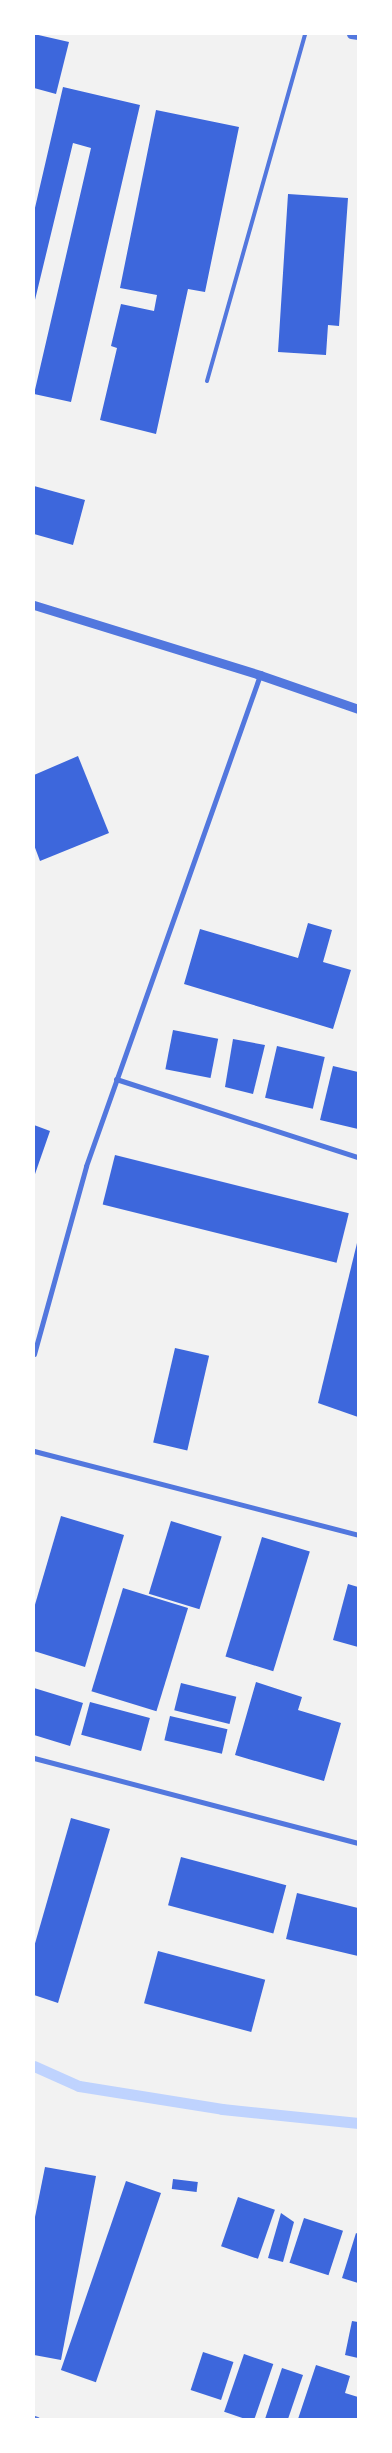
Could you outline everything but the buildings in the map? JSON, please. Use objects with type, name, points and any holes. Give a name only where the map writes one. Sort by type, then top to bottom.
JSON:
[{"type":"street","points":[[351,34],[358,35]]},
{"type":"street","points":[[34,605],[260,675],[358,709]]},
{"type":"street","points":[[34,1354],[86,1166],[260,675]]},
{"type":"street","points":[[116,1079],[358,1157]]},
{"type":"street","points":[[34,1451],[358,1535]]},
{"type":"street","points":[[34,1758],[358,1844]]},
{"type":"lane","points":[[207,381],[305,34]]},
{"type":"waterway","points":[[34,2066],[79,2086],[222,2109],[358,2123]]}]
